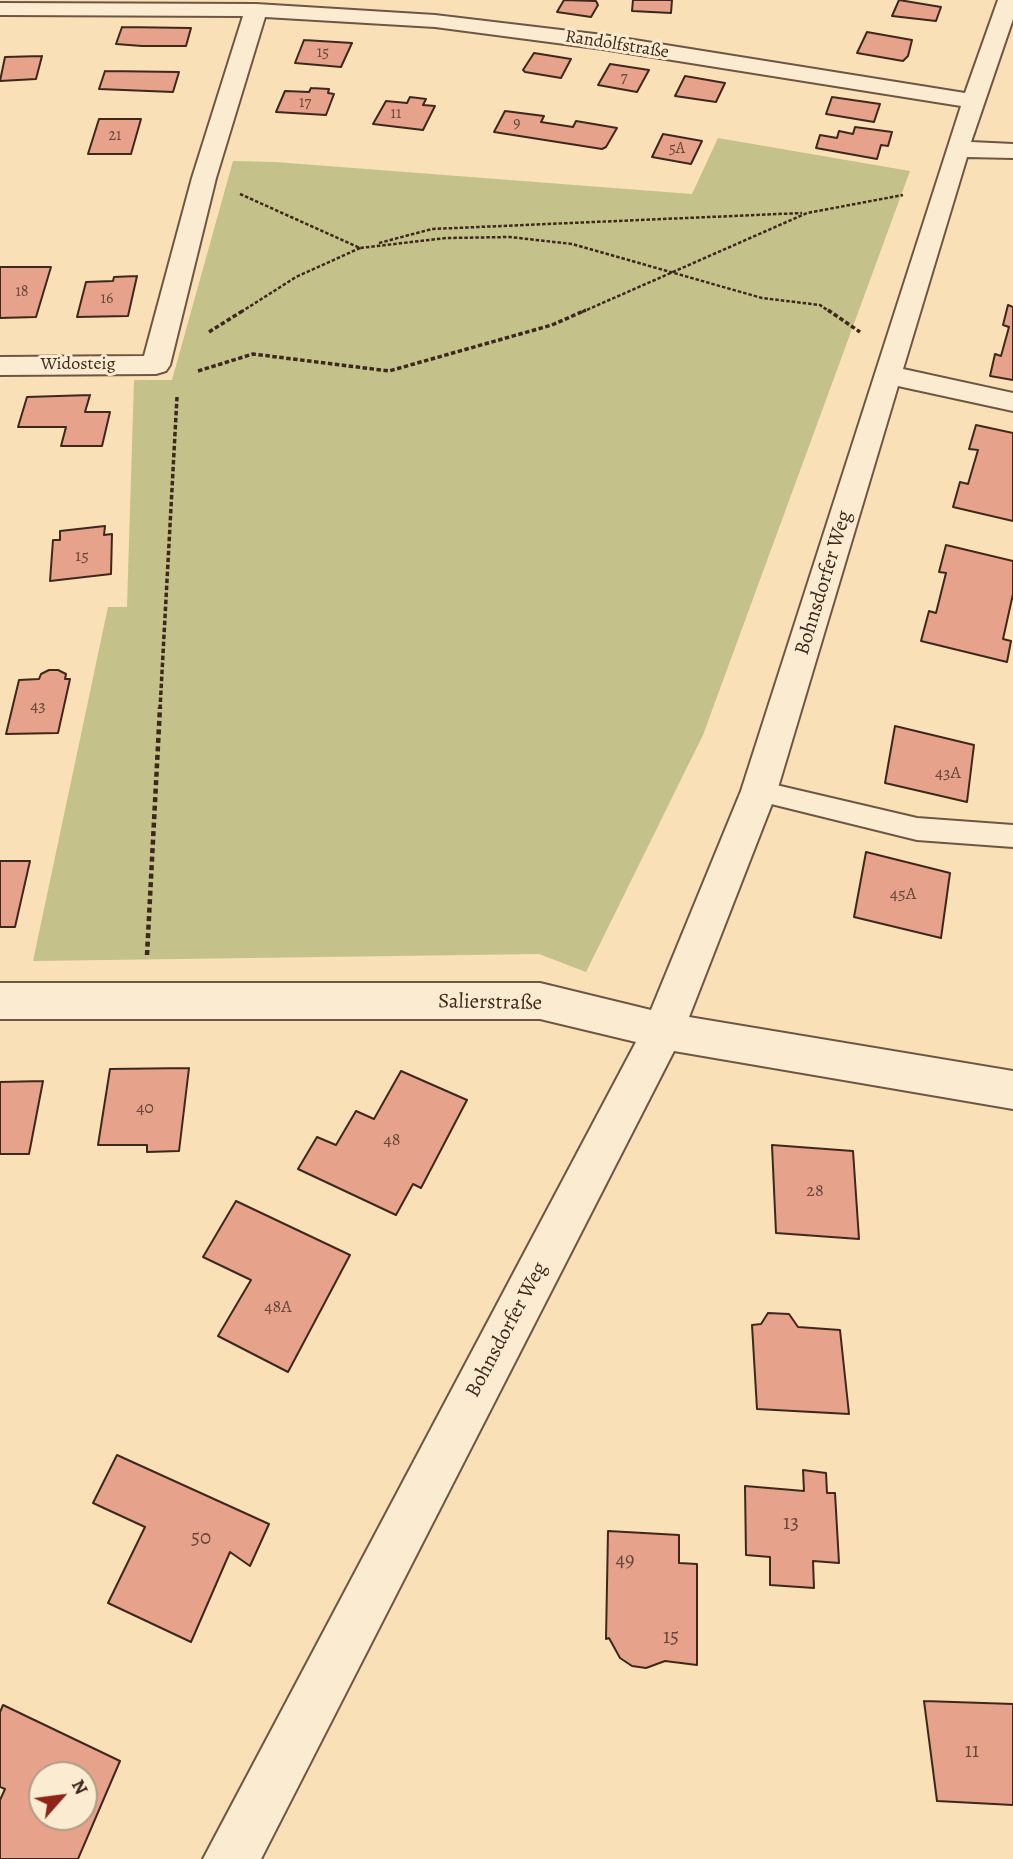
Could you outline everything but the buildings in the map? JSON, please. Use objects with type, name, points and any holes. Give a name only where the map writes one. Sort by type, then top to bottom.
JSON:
[{"type":"street","name":"Bohnsdorfer Weg","points":[[232,1859],[663,1031],[759,791],[957,149],[1009,0]]},
{"type":"street","name":"Randolfstraße","points":[[0,9],[256,10],[424,20],[529,31],[975,101]]},
{"type":"street","points":[[156,365],[206,170],[256,10]]},
{"type":"street","points":[[957,149],[1013,151]]},
{"type":"street","points":[[893,361],[1013,402]]},
{"type":"street","name":"Widosteig","points":[[0,366],[156,365]]},
{"type":"street","name":"Salierstraße","points":[[0,1001],[540,1001],[663,1031],[1013,1090]]},
{"type":"lane","points":[[759,791],[917,829],[1013,836]]},
{"type":"path","points":[[206,170],[360,248],[446,237],[510,237],[572,244],[762,298],[820,305],[869,338],[893,361]]},
{"type":"path","points":[[156,365],[296,277],[360,248],[432,229],[807,212],[947,187]]},
{"type":"path","points":[[190,374],[253,354],[389,371],[552,325],[807,212]]},
{"type":"path","points":[[144,1001],[177,392]]},
{"type":"shaded area","points":[[718,138],[910,171],[703,735],[586,972],[539,954],[33,961],[108,607],[127,607],[134,380],[172,380],[233,161],[692,194]]}]
